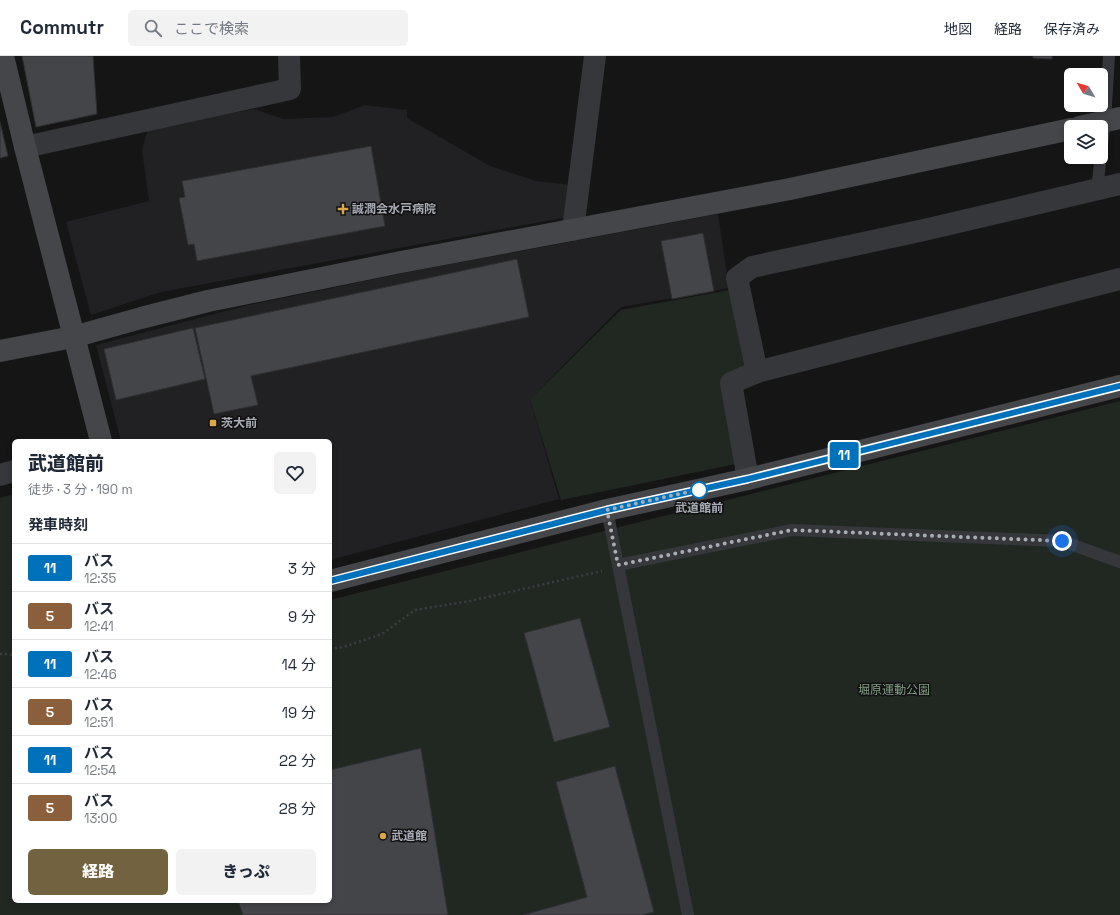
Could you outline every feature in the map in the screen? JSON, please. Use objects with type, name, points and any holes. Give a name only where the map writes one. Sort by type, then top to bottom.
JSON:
[{"type":"street","points":[[3,56],[73,337],[100,439]]},
{"type":"street","points":[[25,147],[290,89],[289,56]]},
{"type":"street","points":[[573,230],[594,56]]},
{"type":"street","points":[[0,351],[73,337],[208,301],[790,189],[1064,130]]},
{"type":"street","points":[[757,372],[737,278],[752,267],[924,230],[1120,184]]},
{"type":"street","points":[[748,479],[731,383],[757,372],[1120,279]]},
{"type":"street","points":[[332,580],[607,510],[748,479],[1120,386]]},
{"type":"street","points":[[0,475],[12,472]]},
{"type":"lane","points":[[1097,189],[1112,120],[1109,56]]},
{"type":"lane","points":[[607,510],[688,915]]},
{"type":"lane","points":[[618,565],[792,530],[1062,541],[1120,562]]},
{"type":"path","points":[[332,649],[342,648],[382,634],[415,610],[470,601],[600,571],[618,565]]},
{"type":"path","points":[[0,654],[12,655]]},
{"type":"shaded area","name":"誠潤会水戸病院","points":[[365,105],[407,110],[407,118],[490,166],[536,181],[572,185],[567,217],[161,292],[91,315],[66,222],[149,201],[142,150],[148,129],[254,109],[283,119],[333,117]]},
{"type":"shaded area","points":[[718,214],[729,288],[621,307],[530,399],[559,499],[332,559],[332,439],[120,439],[96,345],[249,305],[414,271]]},
{"type":"green space","points":[[735,289],[753,369],[727,382],[741,463],[561,500],[530,399],[621,310]]},
{"type":"green space","name":"堀原運動公園","points":[[1120,401],[1120,915],[0,915],[0,498],[12,495],[12,903],[332,903],[332,599]]},
{"type":"building","points":[[22,56],[93,56],[97,114],[36,127]]},
{"type":"building","points":[[1033,56],[1052,56],[1052,59],[1033,58]]},
{"type":"building","points":[[0,122],[8,156],[0,158]]},
{"type":"building","points":[[371,146],[385,226],[197,261],[194,244],[188,245],[179,198],[185,197],[182,181]]},
{"type":"building","points":[[703,233],[714,291],[672,299],[661,241]]},
{"type":"building","points":[[517,259],[529,317],[251,376],[258,405],[214,414],[195,328]]},
{"type":"building","points":[[193,328],[205,379],[116,400],[104,349]]},
{"type":"building","points":[[580,618],[610,727],[554,742],[524,633]]},
{"type":"building","name":"武道館","points":[[421,748],[448,915],[243,915],[239,903],[332,903],[332,770]]},
{"type":"building","points":[[615,766],[654,912],[642,915],[523,915],[587,897],[556,782]]},
{"type":"bus line","name":"11","points":[[332,580],[607,510],[748,479],[1120,386]]},
{"type":"place","name":"誠潤会水戸病院","points":[[343,209]]},
{"type":"place","name":"茨大前","points":[[213,423]]},
{"type":"place","name":"武道館前","points":[[699,490]]},
{"type":"place","name":"武道館","points":[[383,836]]},
{"type":"route","points":[[699,490],[706,488],[607,510],[618,565],[792,530],[1062,541]]}]
